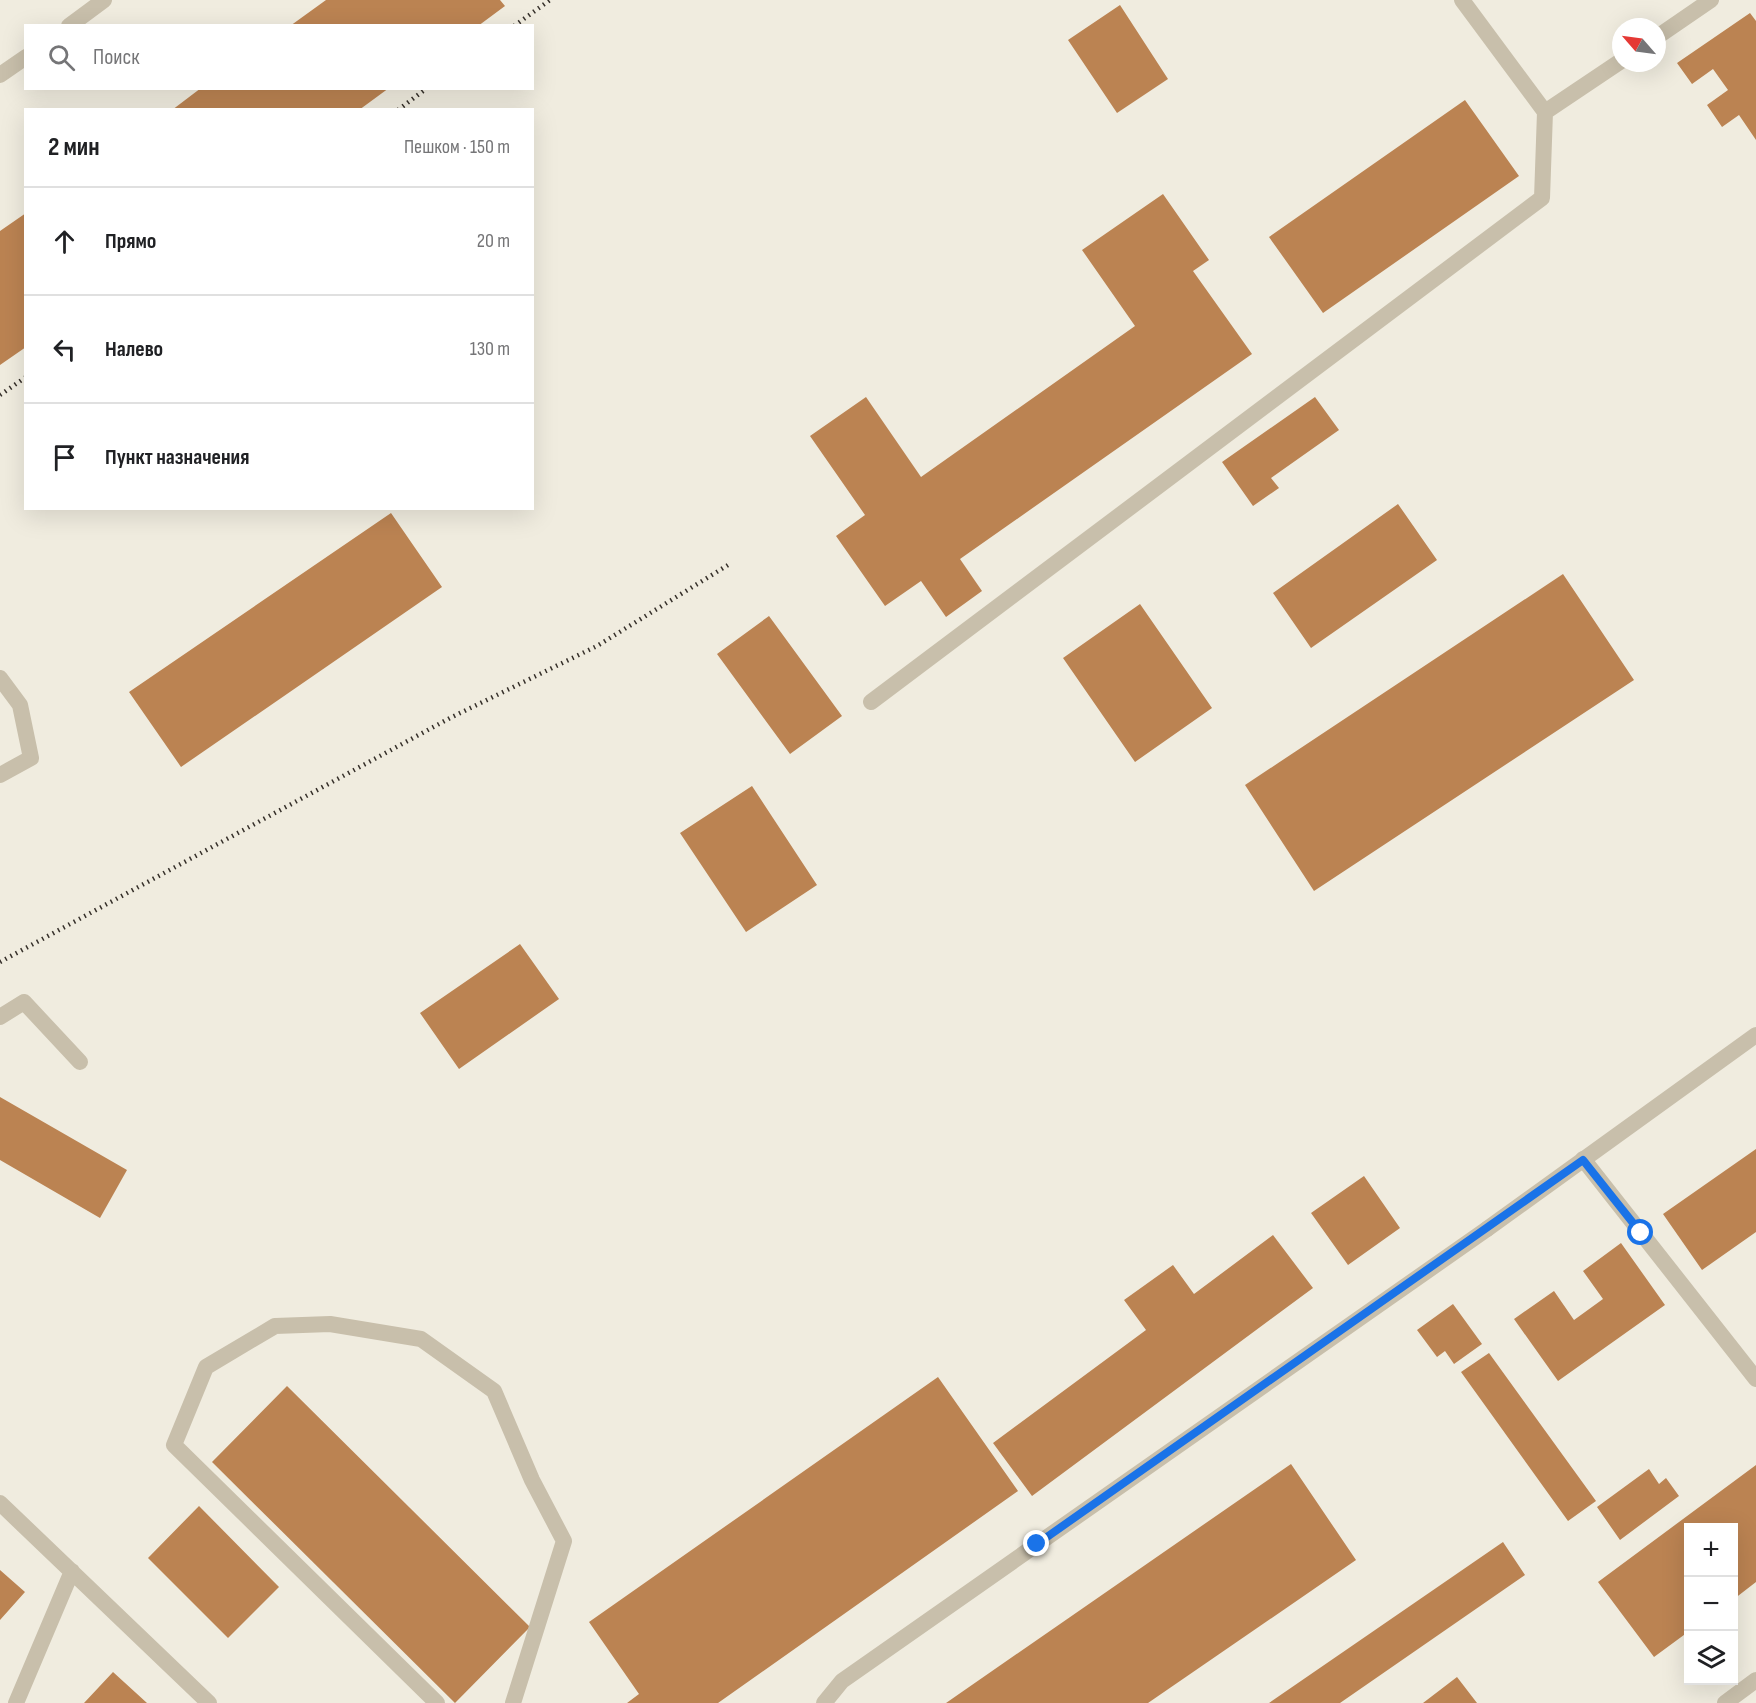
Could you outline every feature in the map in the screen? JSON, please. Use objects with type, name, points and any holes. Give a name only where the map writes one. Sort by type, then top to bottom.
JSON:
[{"type":"street","points":[[72,24],[104,0]]},
{"type":"street","points":[[871,702],[1542,198],[1545,112],[1462,0]]},
{"type":"street","points":[[1666,31],[1711,0]]},
{"type":"street","points":[[0,75],[24,58]]},
{"type":"street","points":[[1545,112],[1612,67]]},
{"type":"street","points":[[0,678],[20,705],[31,758],[0,775]]},
{"type":"street","points":[[0,1017],[24,1002],[80,1062]]},
{"type":"street","points":[[824,1703],[842,1681],[1583,1160],[1756,1035]]},
{"type":"street","points":[[1583,1160],[1756,1378]]},
{"type":"street","points":[[437,1703],[174,1445],[206,1367],[275,1326],[330,1324],[421,1339],[494,1391],[532,1480],[564,1541],[513,1703]]},
{"type":"street","points":[[0,1503],[209,1703]]},
{"type":"street","points":[[16,1703],[72,1571]]},
{"type":"street","points":[[1725,1703],[1756,1680]]},
{"type":"building","points":[[326,0],[500,0],[505,6],[481,24],[293,24]]},
{"type":"building","points":[[1120,5],[1168,79],[1117,113],[1068,40]]},
{"type":"building","points":[[1750,13],[1756,21],[1756,140],[1739,115],[1722,127],[1707,105],[1728,90],[1713,69],[1692,84],[1677,63]]},
{"type":"building","points":[[198,90],[386,90],[362,108],[175,108]]},
{"type":"building","points":[[1465,100],[1519,176],[1323,313],[1269,237]]},
{"type":"building","points":[[1163,194],[1209,260],[1193,271],[1252,354],[960,559],[982,591],[946,617],[921,581],[885,606],[836,536],[865,515],[810,436],[866,397],[921,477],[1135,326],[1082,250]]},
{"type":"building","points":[[24,214],[24,348],[0,365],[0,231]]},
{"type":"building","points":[[1315,397],[1339,430],[1271,478],[1279,488],[1253,506],[1222,462]]},
{"type":"building","points":[[1398,504],[1437,560],[1311,648],[1273,593]]},
{"type":"building","points":[[391,513],[442,587],[181,767],[129,692]]},
{"type":"building","points":[[1563,574],[1634,680],[1314,891],[1245,785]]},
{"type":"building","points":[[1140,604],[1212,708],[1135,762],[1063,658]]},
{"type":"building","points":[[769,616],[842,716],[790,754],[717,654]]},
{"type":"building","points":[[752,786],[817,885],[746,932],[680,833]]},
{"type":"building","points":[[520,944],[559,999],[459,1069],[420,1013]]},
{"type":"building","points":[[0,1097],[127,1170],[100,1218],[0,1160]]},
{"type":"building","points":[[1756,1149],[1756,1232],[1702,1270],[1663,1214]]},
{"type":"building","points":[[1364,1176],[1400,1228],[1348,1265],[1311,1213]]},
{"type":"building","points":[[1273,1235],[1313,1288],[1032,1496],[993,1443],[1146,1330],[1124,1300],[1173,1265],[1194,1294]]},
{"type":"building","points":[[1621,1243],[1665,1305],[1558,1381],[1514,1319],[1554,1291],[1574,1320],[1603,1299],[1583,1271]]},
{"type":"building","points":[[1453,1304],[1482,1344],[1454,1364],[1445,1351],[1437,1357],[1417,1330]]},
{"type":"building","points":[[1489,1353],[1596,1501],[1568,1521],[1461,1372]]},
{"type":"building","points":[[938,1377],[1018,1491],[718,1703],[627,1703],[639,1694],[589,1622]]},
{"type":"building","points":[[287,1386],[530,1627],[455,1703],[212,1462]]},
{"type":"building","points":[[1291,1464],[1356,1560],[1148,1703],[946,1703]]},
{"type":"building","points":[[1756,1465],[1756,1582],[1738,1596],[1738,1523],[1684,1523],[1684,1635],[1654,1657],[1598,1582]]},
{"type":"building","points":[[1649,1469],[1659,1484],[1666,1478],[1679,1496],[1620,1540],[1597,1507]]},
{"type":"building","points":[[199,1506],[279,1587],[228,1638],[148,1558]]},
{"type":"building","points":[[1503,1542],[1525,1575],[1340,1703],[1269,1703]]},
{"type":"building","points":[[0,1570],[25,1592],[0,1620]]},
{"type":"building","points":[[113,1672],[147,1703],[84,1703]]},
{"type":"building","points":[[1457,1677],[1477,1703],[1423,1703]]},
{"type":"railway","points":[[517,24],[550,0]]},
{"type":"railway","points":[[401,108],[424,90]]},
{"type":"railway","points":[[0,395],[24,378]]},
{"type":"railway","points":[[0,962],[450,718],[597,646],[728,565]]},
{"type":"route","points":[[1037,1544],[1583,1160],[1641,1233]]}]
